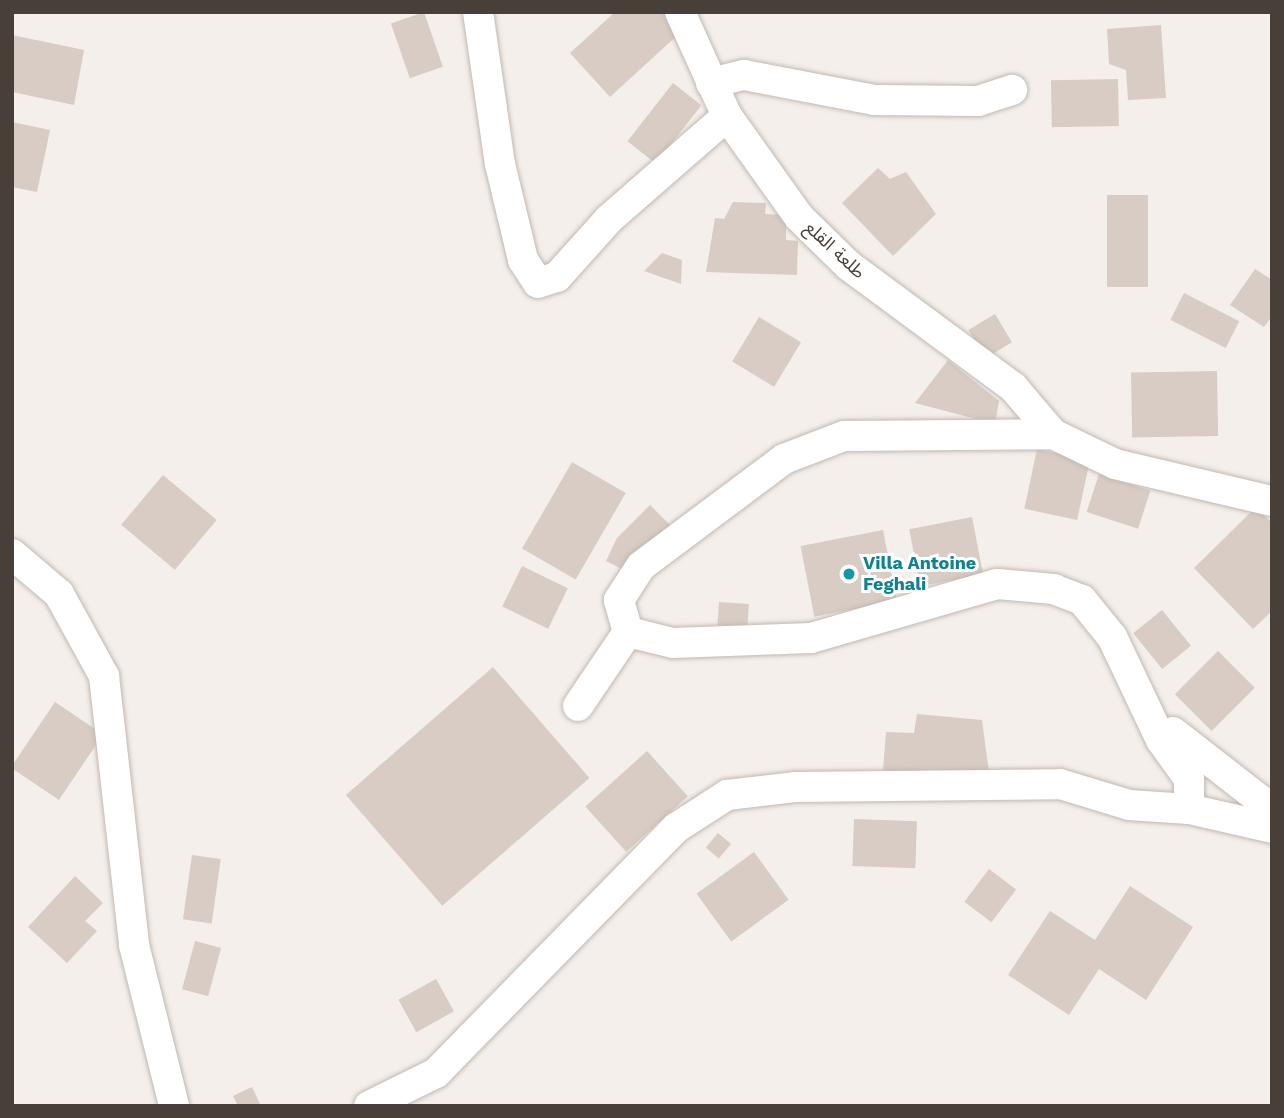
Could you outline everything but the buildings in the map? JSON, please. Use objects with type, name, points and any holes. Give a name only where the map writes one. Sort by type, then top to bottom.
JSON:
[{"type":"street","points":[[478,12],[500,164],[523,261],[538,283],[557,277],[609,219],[727,116]]},
{"type":"street","name":"طلعة القلع","points":[[680,12],[727,116],[799,217],[848,265],[1013,387],[1054,434]]},
{"type":"street","points":[[711,83],[744,75],[874,100],[978,101],[1012,90]]},
{"type":"street","points":[[628,632],[618,600],[641,566],[784,459],[820,441],[1054,434],[1115,464],[1272,501]]},
{"type":"street","points":[[12,554],[59,594],[104,676],[134,945],[174,1106]]},
{"type":"street","points":[[628,632],[673,643],[811,638],[953,593],[997,584],[1030,585],[1082,600],[1097,615],[1147,709],[1189,779],[1189,809]]},
{"type":"street","points":[[578,706],[628,632]]},
{"type":"street","points":[[1147,709],[1272,809]]},
{"type":"street","points":[[369,1106],[436,1073],[676,828],[727,796],[795,786],[1060,784],[1129,804],[1189,809],[1272,828]]},
{"type":"place","name":"Villa Antoine Feghali","points":[[849,574]]}]
